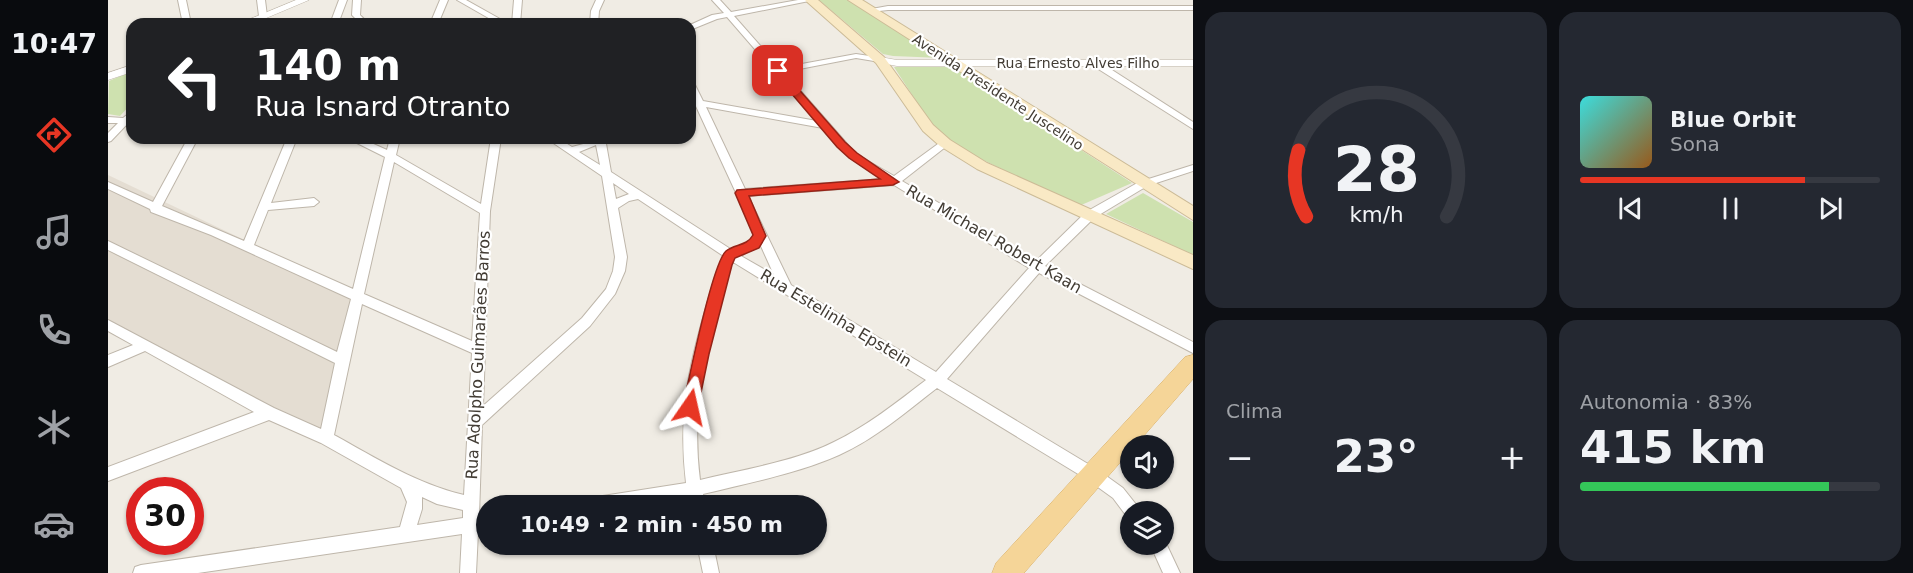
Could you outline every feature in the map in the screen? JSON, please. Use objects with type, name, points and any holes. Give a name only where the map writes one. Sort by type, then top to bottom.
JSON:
[{"type":"main road","points":[[811,0],[880,60],[928,128],[945,143],[982,166],[1193,262]]},
{"type":"main road","name":"Avenida Presidente Juscelino","points":[[854,0],[1192,213]]},
{"type":"main road","points":[[1006,573],[1193,364]]},
{"type":"street","points":[[182,0],[186,18]]},
{"type":"street","points":[[261,0],[263,16]]},
{"type":"street","points":[[258,18],[304,0]]},
{"type":"street","points":[[336,18],[343,0]]},
{"type":"street","points":[[357,0],[356,15],[359,18]]},
{"type":"street","points":[[436,18],[444,0]]},
{"type":"street","points":[[461,0],[494,18]]},
{"type":"street","points":[[516,18],[518,0]]},
{"type":"street","points":[[594,18],[600,0]]},
{"type":"street","name":"Rua Michael Robert Kaan","points":[[716,0],[853,156],[1037,267],[1193,348]]},
{"type":"street","points":[[696,25],[728,14],[811,0]]},
{"type":"street","points":[[911,0],[923,9]]},
{"type":"street","points":[[993,0],[1006,9]]},
{"type":"street","points":[[1077,0],[1091,8]]},
{"type":"street","points":[[1157,0],[1173,8]]},
{"type":"street","points":[[870,10],[888,8],[1193,8]]},
{"type":"street","points":[[346,18],[356,15]]},
{"type":"street","points":[[856,56],[863,50],[864,45]]},
{"type":"street","name":"Rua Ernesto Alves Filho","points":[[778,71],[856,56],[897,63],[1193,63]]},
{"type":"street","points":[[1095,63],[1193,126]]},
{"type":"street","points":[[108,77],[126,70]]},
{"type":"street","points":[[696,102],[721,108],[824,125]]},
{"type":"street","points":[[696,105],[785,287]]},
{"type":"street","points":[[108,120],[124,121]]},
{"type":"street","points":[[108,139],[124,121]]},
{"type":"street","points":[[741,193],[893,182],[912,170],[945,143]]},
{"type":"street","points":[[155,209],[190,144]]},
{"type":"street","points":[[247,246],[290,144]]},
{"type":"street","points":[[365,144],[389,155],[485,211]]},
{"type":"street","points":[[326,438],[356,297],[393,144]]},
{"type":"street","name":"Rua Adolpho Guimarães Barros","points":[[476,519],[471,504],[477,420],[485,211],[495,144]]},
{"type":"street","name":"Rua Estelinha Epstein","points":[[560,144],[731,255],[1093,475],[1118,493],[1125,501]]},
{"type":"street","points":[[571,151],[591,144]]},
{"type":"street","points":[[477,420],[586,322],[611,291],[620,271],[621,256],[600,144]]},
{"type":"street","points":[[657,495],[694,489],[781,468],[836,449],[881,423],[938,379],[1037,267],[1090,215],[1143,184],[1193,168]]},
{"type":"street","points":[[108,185],[155,209],[247,246],[356,297],[479,350]]},
{"type":"street","points":[[613,206],[626,198],[640,195]]},
{"type":"street","points":[[264,207],[314,202]]},
{"type":"street","points":[[695,495],[690,449],[690,407],[717,294],[725,265],[731,255],[754,245],[760,236]]},
{"type":"street","points":[[108,245],[342,360]]},
{"type":"street","points":[[108,325],[269,412],[326,438],[406,482],[437,496],[471,504]]},
{"type":"street","points":[[108,361],[144,346]]},
{"type":"street","points":[[108,474],[269,412]]},
{"type":"street","points":[[405,536],[415,511],[416,500],[406,482]]},
{"type":"street","points":[[141,573],[476,525]]},
{"type":"street","name":"Rua Adolpho Guimarães Barros","points":[[468,573],[476,535]]},
{"type":"street","points":[[707,555],[711,573]]},
{"type":"street","points":[[1163,555],[1172,573]]},
{"type":"shaded area","points":[[108,175],[354,292],[319,434],[108,324]]},
{"type":"green space","points":[[819,0],[849,0],[942,58],[883,54]]},
{"type":"green space","points":[[894,67],[953,67],[1132,183],[1079,206],[960,149],[931,124]]},
{"type":"green space","points":[[126,74],[126,110],[120,116],[108,114],[109,81]]},
{"type":"green space","points":[[1143,193],[1193,222],[1193,255],[1106,214]]},
{"type":"route","points":[[690,407],[701,354],[725,265],[731,255],[754,245],[760,236],[741,193],[893,182],[853,156],[778,71]]}]
